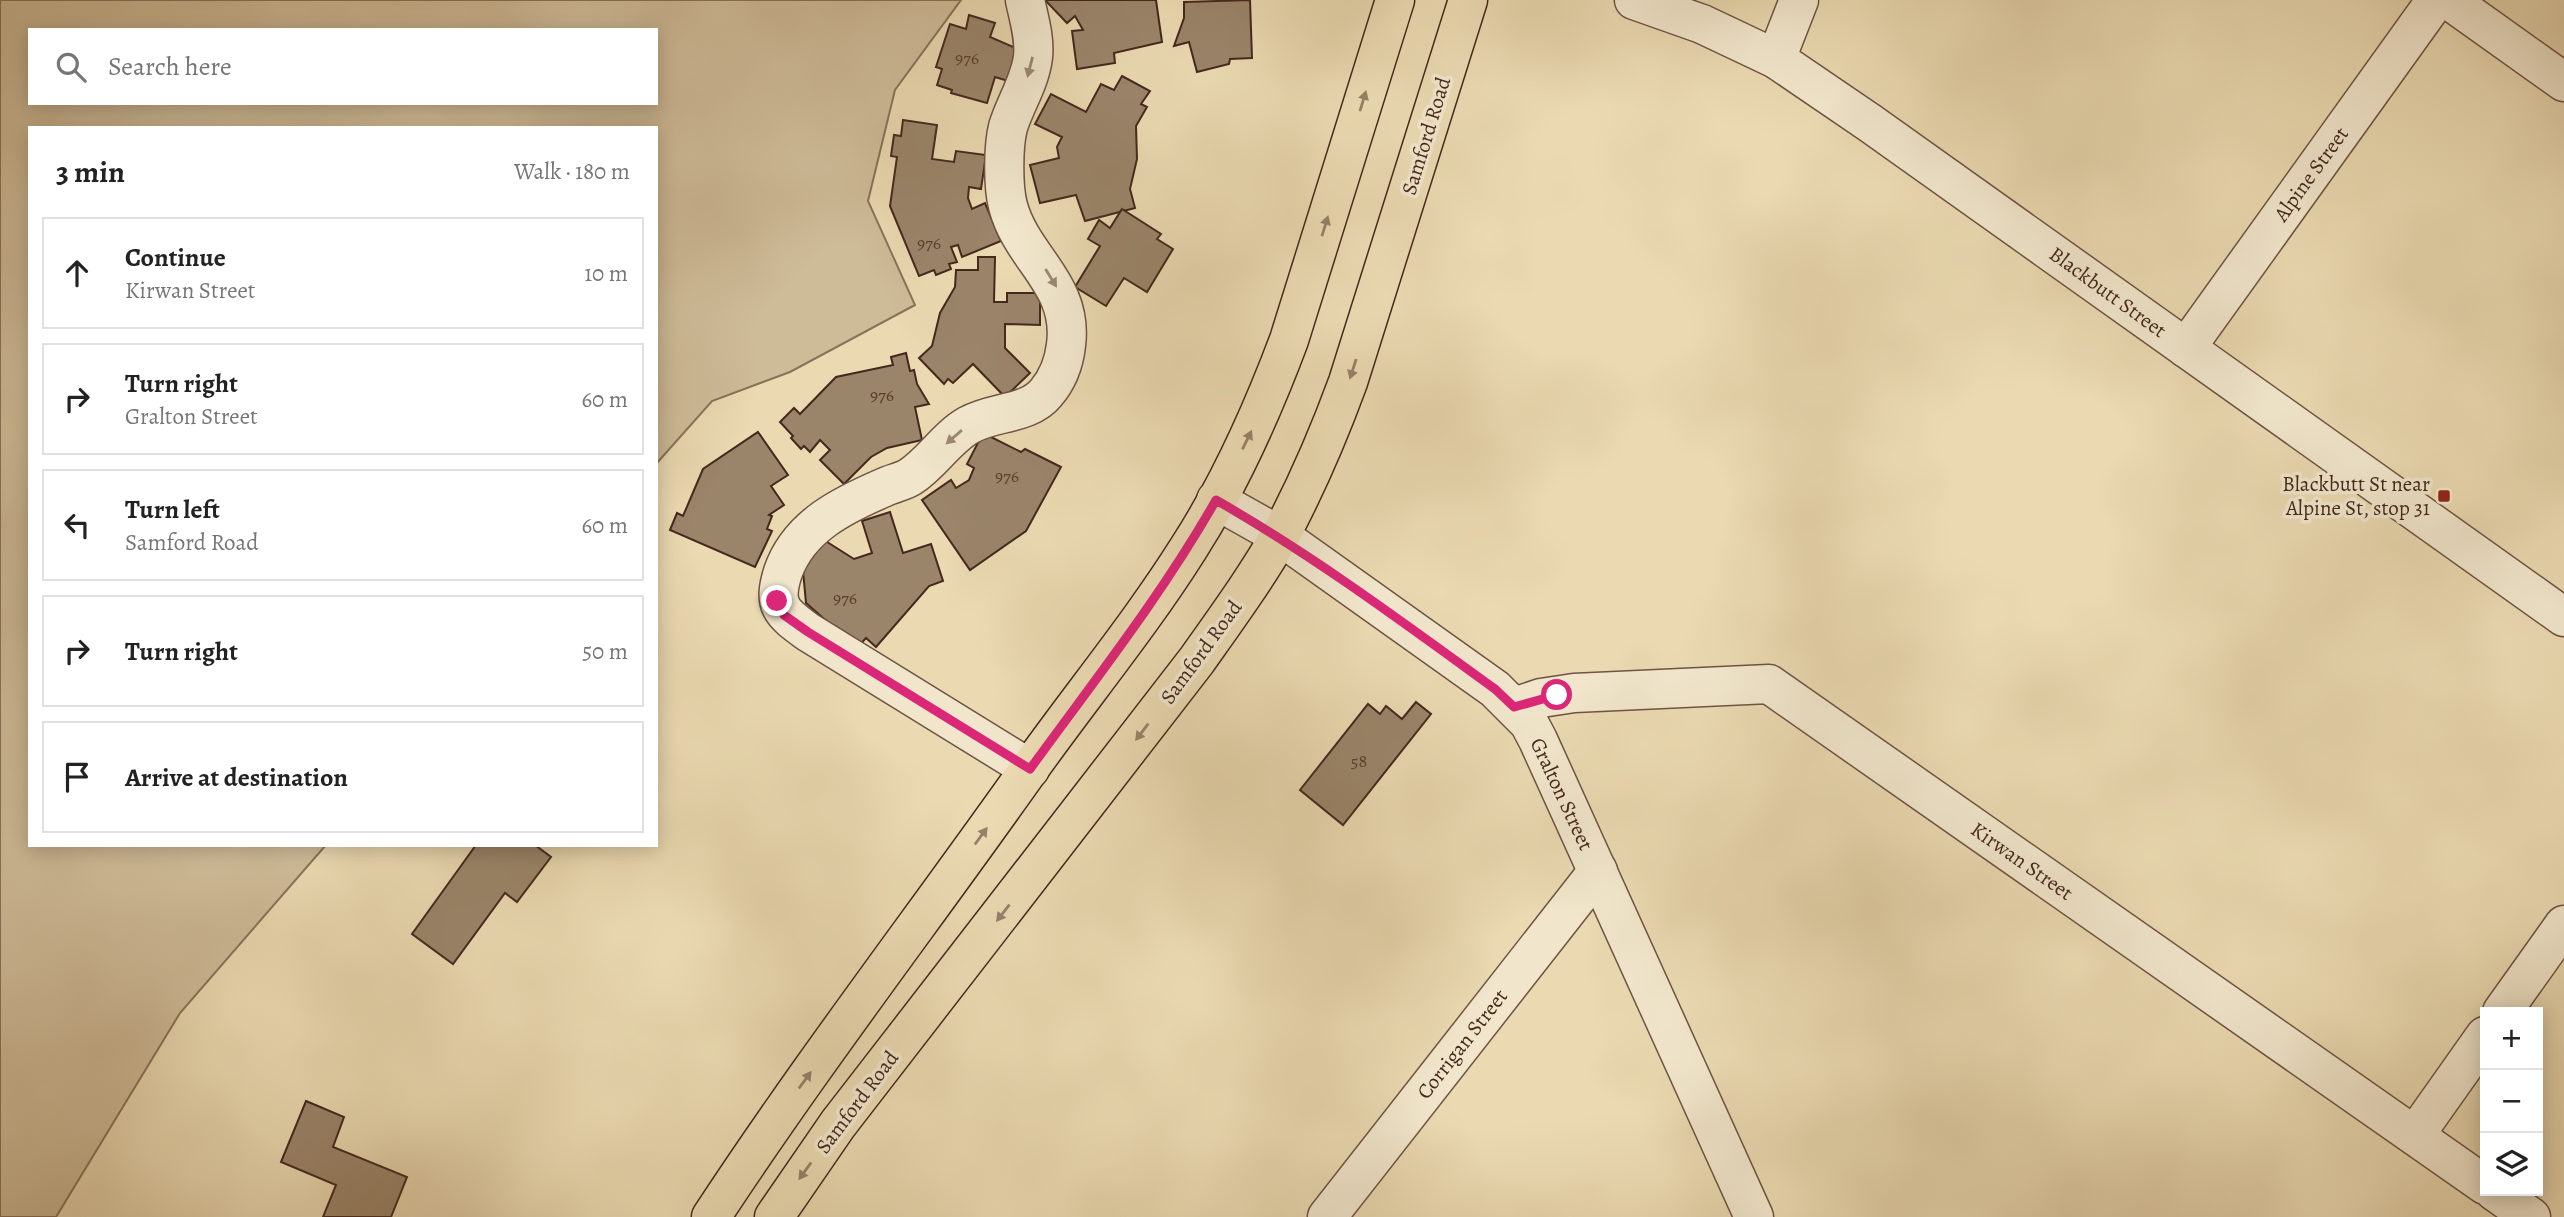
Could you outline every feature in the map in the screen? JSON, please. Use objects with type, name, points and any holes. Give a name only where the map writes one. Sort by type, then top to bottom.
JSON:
[{"type":"main road","name":"Samford Road","points":[[774,1217],[838,1124],[1197,660],[1246,591],[1280,536],[1327,439],[1348,382],[1468,0]]},
{"type":"main road","points":[[711,1217],[807,1076],[1152,601],[1189,548],[1216,500],[1269,395],[1289,340],[1389,2]]},
{"type":"street","points":[[1025,0],[1034,39],[1033,59],[1008,128],[1008,206],[1026,244],[1057,288],[1065,310],[1068,332],[1064,358],[1057,378],[1045,396],[1028,407],[984,418],[968,425],[907,479],[842,506],[822,519],[804,535],[794,550],[779,585],[777,601],[784,615],[808,632],[1030,769]]},
{"type":"street","name":"Blackbutt Street","points":[[1634,0],[1702,24],[1776,59],[2564,617]]},
{"type":"street","points":[[1776,59],[1799,0]]},
{"type":"street","name":"Alpine Street","points":[[2186,348],[2436,0]]},
{"type":"street","points":[[2449,0],[2564,82]]},
{"type":"street","name":"Gralton Street","points":[[1216,500],[1280,536],[1451,657],[1495,689],[1529,723],[1754,1217]]},
{"type":"street","name":"Kirwan Street","points":[[1514,707],[1541,698],[1574,693],[1769,684],[2480,1181]]},
{"type":"street","name":"Corrigan Street","points":[[1326,1217],[1598,871]]},
{"type":"street","points":[[2506,1007],[2564,925]]},
{"type":"street","points":[[2415,1135],[2480,1043]]},
{"type":"street","points":[[2501,1196],[2531,1217]]},
{"type":"shaded area","points":[[0,0],[961,0],[895,90],[868,201],[915,305],[790,372],[712,401],[658,462],[658,126],[28,126],[28,847],[324,847],[180,1013],[56,1217],[0,1217]]},
{"type":"building","points":[[1045,0],[1156,0],[1162,42],[1114,53],[1115,63],[1077,69],[1072,31],[1083,30],[1075,16],[1067,23]]},
{"type":"building","points":[[1250,0],[1252,58],[1230,59],[1229,64],[1197,72],[1189,42],[1174,46],[1184,18],[1184,2]]},
{"type":"building","points":[[969,15],[995,23],[990,37],[1018,49],[1008,81],[995,77],[987,103],[951,93],[952,90],[937,85],[942,69],[936,67],[950,24],[966,29]]},
{"type":"building","points":[[1122,76],[1150,91],[1141,104],[1147,107],[1136,126],[1137,159],[1130,189],[1135,208],[1085,221],[1076,195],[1040,203],[1030,165],[1059,158],[1057,147],[1062,137],[1035,124],[1051,94],[1086,112],[1101,84],[1114,90]]},
{"type":"building","points":[[903,120],[937,125],[932,159],[954,162],[956,151],[986,155],[981,189],[969,187],[968,198],[972,209],[985,203],[1001,241],[962,257],[958,245],[951,247],[957,262],[949,264],[951,269],[936,275],[934,270],[919,276],[890,206],[897,157],[891,156],[894,135],[901,136]]},
{"type":"building","points":[[1122,209],[1161,234],[1157,239],[1173,249],[1147,292],[1124,278],[1106,306],[1075,287],[1100,246],[1088,239],[1099,220],[1110,228]]},
{"type":"building","points":[[978,257],[995,257],[994,302],[1007,302],[1007,293],[1040,293],[1040,325],[1005,324],[1005,348],[1030,373],[1005,397],[973,364],[953,383],[948,379],[944,384],[919,358],[932,346],[940,313],[955,287],[956,270],[978,270]]},
{"type":"building","points":[[906,353],[910,371],[914,370],[917,384],[929,404],[915,407],[922,440],[887,448],[871,457],[844,484],[820,460],[830,450],[820,440],[810,452],[804,446],[801,449],[780,422],[794,408],[800,414],[836,377],[893,365],[891,357]]},
{"type":"building","points":[[758,432],[788,475],[771,486],[784,505],[769,515],[772,516],[767,529],[772,531],[755,567],[670,530],[677,513],[683,516],[703,469]]},
{"type":"building","points":[[983,433],[1021,452],[1025,449],[1061,467],[1026,531],[970,570],[922,500],[951,480],[956,488],[969,480],[974,468],[967,464]]},
{"type":"building","points":[[890,512],[903,553],[931,544],[943,581],[929,586],[876,647],[866,638],[857,648],[806,603],[803,571],[824,540],[854,559],[872,553],[862,521]]},
{"type":"building","points":[[1416,702],[1431,714],[1343,825],[1300,790],[1368,704],[1380,714],[1386,706],[1402,719]]},
{"type":"building","points":[[475,847],[538,847],[551,857],[517,902],[505,893],[453,964],[412,934]]},
{"type":"building","points":[[306,1101],[344,1117],[333,1147],[407,1177],[391,1217],[323,1217],[336,1185],[281,1162]]},
{"type":"place","name":"Blackbutt St near Alpine St, stop 31","points":[[2444,496]]},
{"type":"route","points":[[777,601],[784,615],[808,632],[1030,769],[1145,612],[1189,548],[1216,500],[1280,536],[1495,689],[1514,707],[1557,695]]}]
